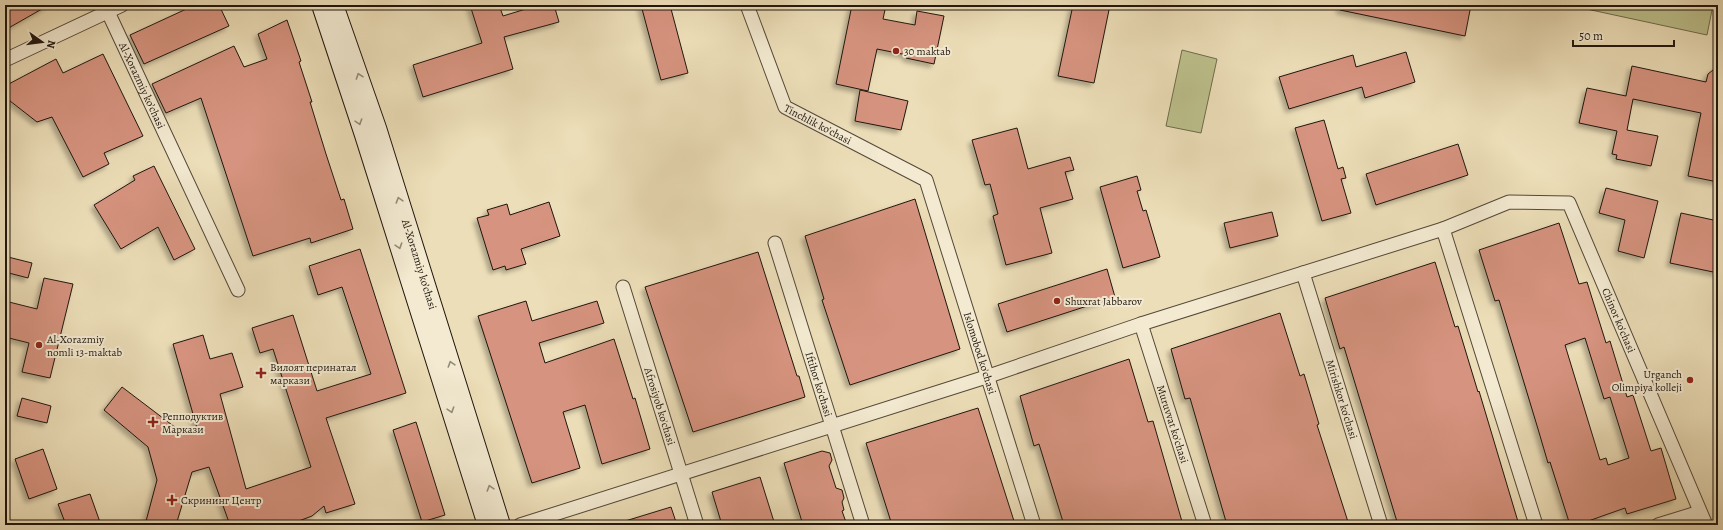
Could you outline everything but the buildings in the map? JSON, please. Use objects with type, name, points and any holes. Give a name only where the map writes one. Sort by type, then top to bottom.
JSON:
[{"type":"main road","name":"Al-Xorazmiy ko’chasi","points":[[321,5],[366,142],[487,525]]},
{"type":"main road","name":"Al-Xorazmiy ko’chasi","points":[[334,5],[377,128],[501,525]]},
{"type":"street","points":[[5,60],[122,5]]},
{"type":"street","name":"Tinchlik ko'chasi","points":[[748,5],[785,107],[926,180]]},
{"type":"street","name":"Al-Xorazmiy ko’chasi","points":[[108,12],[238,290]]},
{"type":"street","name":"Islomobod ko'chasi","points":[[926,180],[986,377],[1034,525]]},
{"type":"street","name":"Chinor ko'chasi","points":[[1443,229],[1509,202],[1569,203],[1706,525]]},
{"type":"street","points":[[520,525],[986,377],[1141,324],[1443,229],[1536,525]]},
{"type":"street","name":"Iftihor ko'chasi","points":[[775,243],[863,525]]},
{"type":"street","name":"Mirishkor ko'chasi","points":[[1303,273],[1381,525]]},
{"type":"street","name":"Afrosiyob ko'chasi","points":[[623,287],[697,525]]},
{"type":"street","name":"Muruvvat ko'chasi","points":[[1141,324],[1205,525]]},
{"type":"street","points":[[1658,525],[1700,512]]},
{"type":"green space","points":[[1568,5],[1713,5],[1707,35]]},
{"type":"green space","points":[[1182,50],[1217,59],[1201,133],[1166,126]]},
{"type":"place","name":"30 maktab","points":[[896,51]]},
{"type":"place","name":"Shuxrat Jabbarov","points":[[1057,301]]},
{"type":"place","name":"Аl-Xоrаzmiy nоmli 13-mаktаb","points":[[39,345]]},
{"type":"place","name":"Вилоят перинатал маркази","points":[[261,373]]},
{"type":"place","name":"Urganch Olimpiya kolleji","points":[[1690,380]]},
{"type":"place","name":"Репподуктив Маркази","points":[[153,422]]},
{"type":"place","name":"Скрининг Центр","points":[[172,500]]}]
